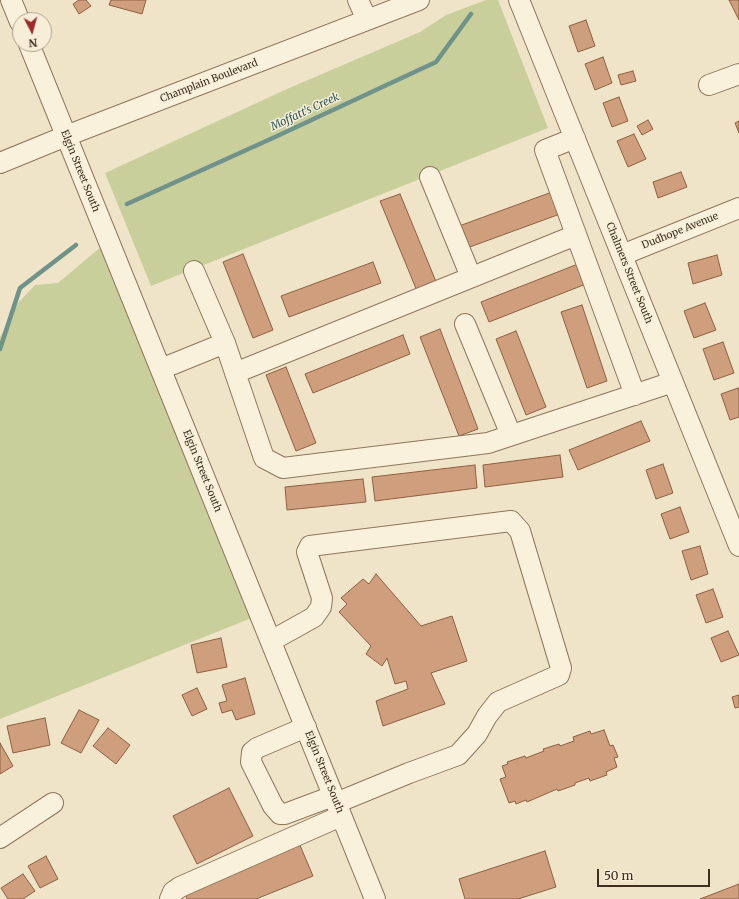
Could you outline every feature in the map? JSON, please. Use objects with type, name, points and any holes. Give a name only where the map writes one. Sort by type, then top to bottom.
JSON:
[{"type":"street","points":[[11,0],[16,12]]},
{"type":"street","points":[[358,0],[367,20]]},
{"type":"street","name":"Champlain Boulevard","points":[[0,163],[66,136],[419,0]]},
{"type":"street","name":"Chalmers Street South","points":[[519,0],[739,546]]},
{"type":"street","name":"Elgin Street South","points":[[32,52],[375,899]]},
{"type":"street","points":[[709,85],[739,74]]},
{"type":"street","points":[[575,138],[545,150],[635,395]]},
{"type":"street","points":[[430,177],[471,277]]},
{"type":"street","name":"Dudhope Avenue","points":[[622,255],[739,208]]},
{"type":"street","points":[[235,373],[576,235]]},
{"type":"street","points":[[194,271],[225,343],[264,458],[283,468],[488,443],[511,434],[673,382]]},
{"type":"street","points":[[464,324],[511,434]]},
{"type":"street","points":[[161,369],[225,343]]},
{"type":"street","points":[[170,899],[173,892],[180,887],[337,805],[409,773],[458,755],[477,734],[487,716],[498,702],[559,675],[561,668],[520,531],[511,521],[310,546],[307,552],[322,598],[321,607],[314,617],[271,641]]},
{"type":"street","points":[[306,727],[257,748],[252,752],[251,762],[273,806],[280,814],[337,805]]},
{"type":"street","points":[[0,838],[53,804]]},
{"type":"green space","points":[[486,0],[498,0],[548,128],[151,286],[105,173],[287,89],[420,32],[446,15]]},
{"type":"green space","points":[[108,241],[259,615],[0,719],[0,337],[18,303],[35,285],[58,283]]},
{"type":"building","points":[[79,0],[86,0],[91,6],[79,14],[73,4]]},
{"type":"building","points":[[111,0],[146,0],[142,14],[109,5]]},
{"type":"building","points":[[729,0],[739,0],[739,20]]},
{"type":"building","points":[[586,20],[595,46],[578,52],[569,26]]},
{"type":"building","points":[[603,57],[612,83],[595,90],[585,64]]},
{"type":"building","points":[[633,71],[636,81],[621,85],[618,75]]},
{"type":"building","points":[[619,97],[628,121],[612,127],[603,103]]},
{"type":"building","points":[[648,120],[653,129],[642,135],[637,126]]},
{"type":"building","points":[[739,121],[739,133],[735,123]]},
{"type":"building","points":[[634,134],[646,159],[628,167],[617,141]]},
{"type":"building","points":[[681,172],[687,187],[658,198],[653,182]]},
{"type":"building","points":[[552,192],[560,214],[467,248],[459,226]]},
{"type":"building","points":[[400,194],[437,284],[417,291],[380,201]]},
{"type":"building","points":[[243,254],[273,330],[253,338],[223,262]]},
{"type":"building","points":[[717,255],[722,275],[693,284],[688,263]]},
{"type":"building","points":[[373,262],[381,283],[289,317],[281,296]]},
{"type":"building","points":[[578,264],[586,284],[489,322],[481,302]]},
{"type":"building","points":[[705,303],[716,330],[694,338],[684,311]]},
{"type":"building","points":[[582,305],[607,381],[587,388],[561,312]]},
{"type":"building","points":[[440,329],[478,429],[459,436],[420,337]]},
{"type":"building","points":[[516,331],[546,407],[526,415],[496,339]]},
{"type":"building","points":[[403,335],[410,354],[313,393],[305,374]]},
{"type":"building","points":[[723,342],[734,373],[714,380],[703,349]]},
{"type":"building","points":[[286,367],[316,443],[296,451],[266,375]]},
{"type":"building","points":[[738,388],[739,417],[730,420],[721,394]]},
{"type":"building","points":[[641,421],[650,441],[578,470],[569,450]]},
{"type":"building","points":[[560,455],[563,477],[485,487],[483,465]]},
{"type":"building","points":[[663,464],[673,493],[656,499],[646,470]]},
{"type":"building","points":[[475,465],[477,488],[375,501],[372,477]]},
{"type":"building","points":[[363,479],[366,502],[287,510],[285,487]]},
{"type":"building","points":[[680,507],[689,532],[670,539],[661,514]]},
{"type":"building","points":[[700,546],[708,574],[691,580],[682,551]]},
{"type":"building","points":[[376,574],[421,626],[452,616],[467,661],[431,673],[445,704],[383,726],[376,701],[408,689],[406,681],[395,684],[387,658],[382,666],[366,654],[371,646],[339,612],[347,604],[341,598],[363,579],[369,584]]},
{"type":"building","points":[[713,589],[723,617],[706,623],[696,595]]},
{"type":"building","points":[[728,631],[739,655],[721,662],[711,638]]},
{"type":"building","points":[[221,638],[227,667],[197,673],[191,645]]},
{"type":"building","points":[[245,678],[255,714],[236,720],[232,710],[222,713],[219,703],[227,701],[222,685]]},
{"type":"building","points":[[197,688],[207,709],[192,716],[182,695]]},
{"type":"building","points":[[739,695],[739,707],[735,708],[732,697]]},
{"type":"building","points":[[79,710],[99,720],[81,753],[61,743]]},
{"type":"building","points":[[45,718],[50,745],[13,753],[7,726]]},
{"type":"building","points":[[108,728],[130,745],[116,764],[93,746]]},
{"type":"building","points":[[604,730],[610,746],[613,745],[618,757],[614,758],[617,767],[606,772],[607,775],[590,781],[589,778],[575,783],[575,785],[558,791],[557,789],[527,802],[526,800],[516,804],[515,801],[509,803],[500,779],[506,777],[502,766],[508,764],[507,762],[525,756],[526,758],[544,751],[543,749],[559,744],[560,746],[574,741],[573,737],[590,731],[591,734]]},
{"type":"building","points":[[0,743],[13,766],[0,774]]},
{"type":"building","points":[[229,788],[253,836],[197,864],[173,816]]},
{"type":"building","points":[[299,843],[313,876],[256,899],[187,899],[184,891]]},
{"type":"building","points":[[545,851],[556,887],[518,899],[465,899],[459,879]]},
{"type":"building","points":[[46,856],[58,879],[40,888],[28,866]]},
{"type":"building","points":[[23,874],[35,891],[23,899],[8,899],[1,888]]},
{"type":"building","points":[[739,884],[739,899],[700,899]]},
{"type":"waterway","name":"Moffatt's Creek","points":[[127,204],[436,62],[471,14]]},
{"type":"waterway","name":"Moffatt's Creek","points":[[0,349],[20,288],[76,245]]}]
